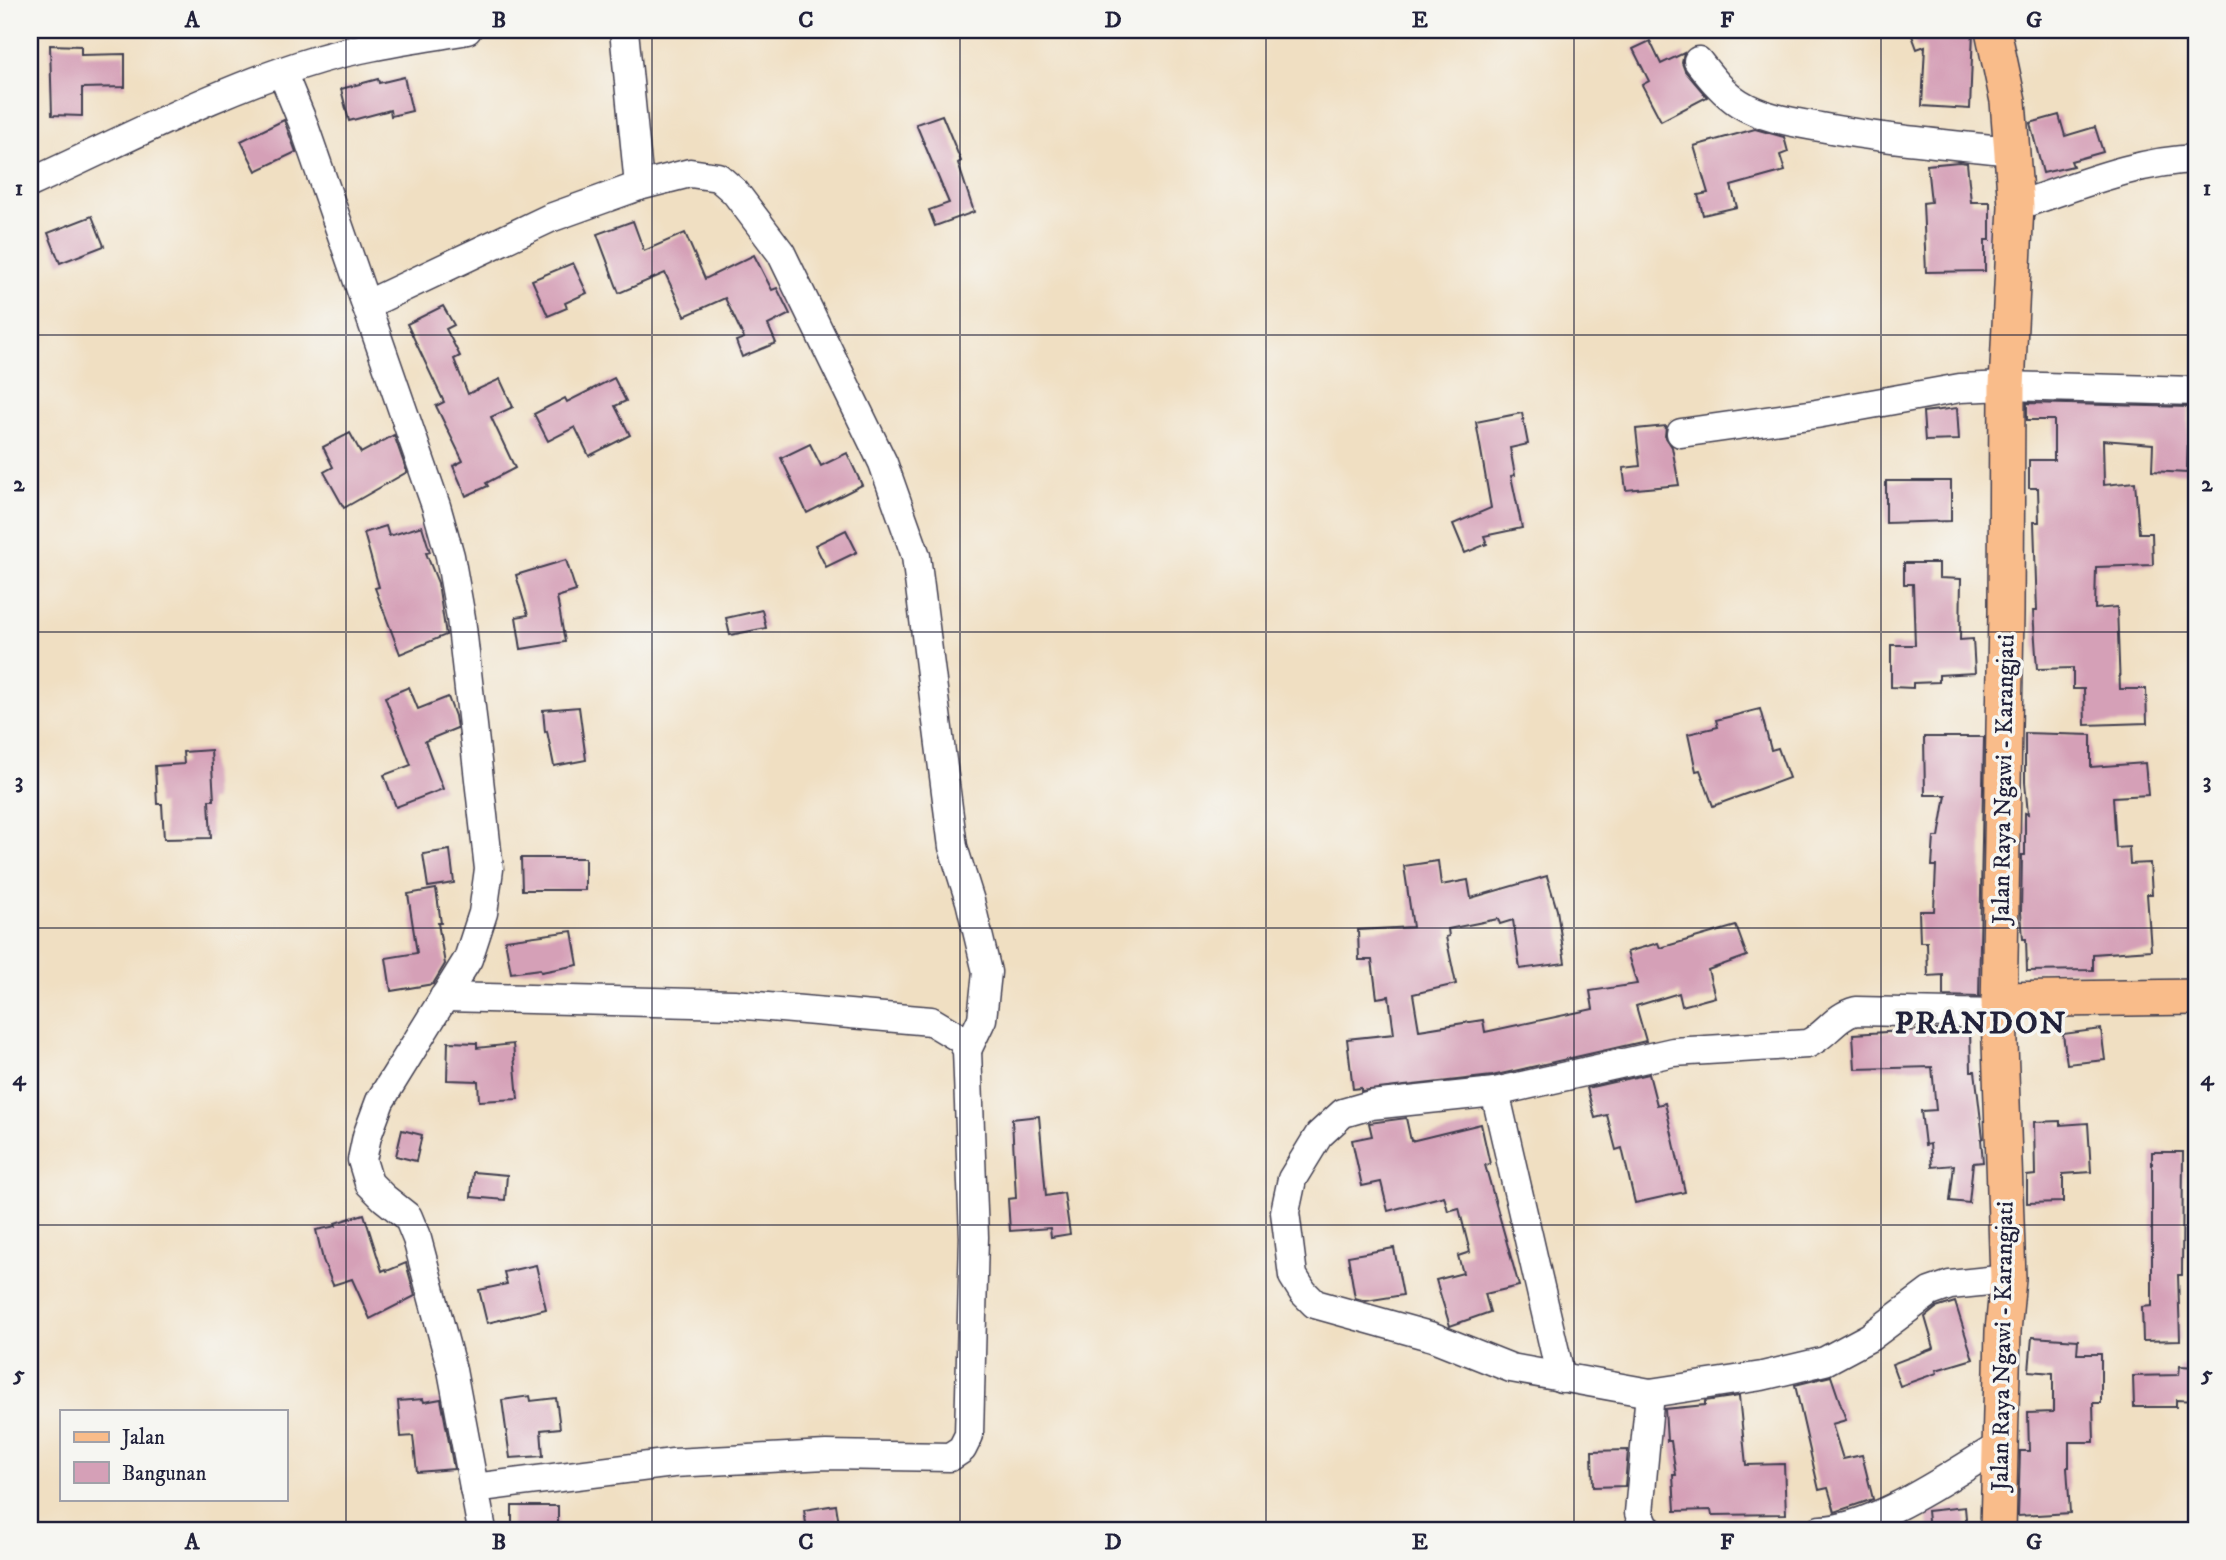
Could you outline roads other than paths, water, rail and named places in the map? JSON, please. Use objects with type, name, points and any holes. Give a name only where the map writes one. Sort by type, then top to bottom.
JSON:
[{"type":"main road","name":"Jalan Raya Ngawi - Karangjati","points":[[1993,30],[2008,101],[2016,206],[2007,386],[2006,627],[1999,1007],[2008,1279],[2003,1331],[1998,1530]]},
{"type":"main road","points":[[1999,1007],[2196,997]]},
{"type":"street","points":[[30,183],[237,89],[282,72],[321,59],[467,30]]},
{"type":"street","points":[[624,30],[639,186]]},
{"type":"street","points":[[1698,61],[1717,85],[1737,102],[1780,120],[1862,135],[2011,151]]},
{"type":"street","points":[[282,72],[303,124],[436,506],[450,556],[461,618],[489,869],[483,913],[468,959],[380,1101],[367,1136],[362,1160],[369,1183],[408,1217],[417,1239],[452,1370],[482,1530]]},
{"type":"street","points":[[2016,206],[2132,169],[2169,160],[2196,159]]},
{"type":"street","points":[[366,305],[550,218],[639,186],[690,173],[719,177],[727,183],[781,253],[883,463],[916,556],[953,847],[970,901],[987,972],[982,1019],[967,1050]]},
{"type":"street","points":[[1681,433],[1816,414],[1960,388],[2007,386],[2196,391]]},
{"type":"street","points":[[444,997],[734,1004],[931,1021],[961,1039],[967,1050],[974,1237],[969,1435],[962,1449],[950,1457],[826,1455],[673,1463],[474,1488]]},
{"type":"street","points":[[1999,1007],[1856,1011],[1839,1018],[1817,1040],[1807,1045],[1673,1052],[1495,1092],[1371,1105],[1343,1113],[1318,1135],[1292,1179],[1285,1212],[1293,1276],[1315,1304],[1433,1338],[1510,1368],[1650,1393],[1762,1376],[1825,1361],[1870,1337],[1930,1293],[1950,1285],[2008,1279]]},
{"type":"street","points":[[1495,1092],[1561,1378]]},
{"type":"street","points":[[1649,1530],[1639,1513],[1650,1393]]},
{"type":"street","points":[[1820,1530],[1862,1522],[1905,1501],[2001,1445]]},
{"type":"district","name":"PRANDON","points":[[1981,1022]]}]
